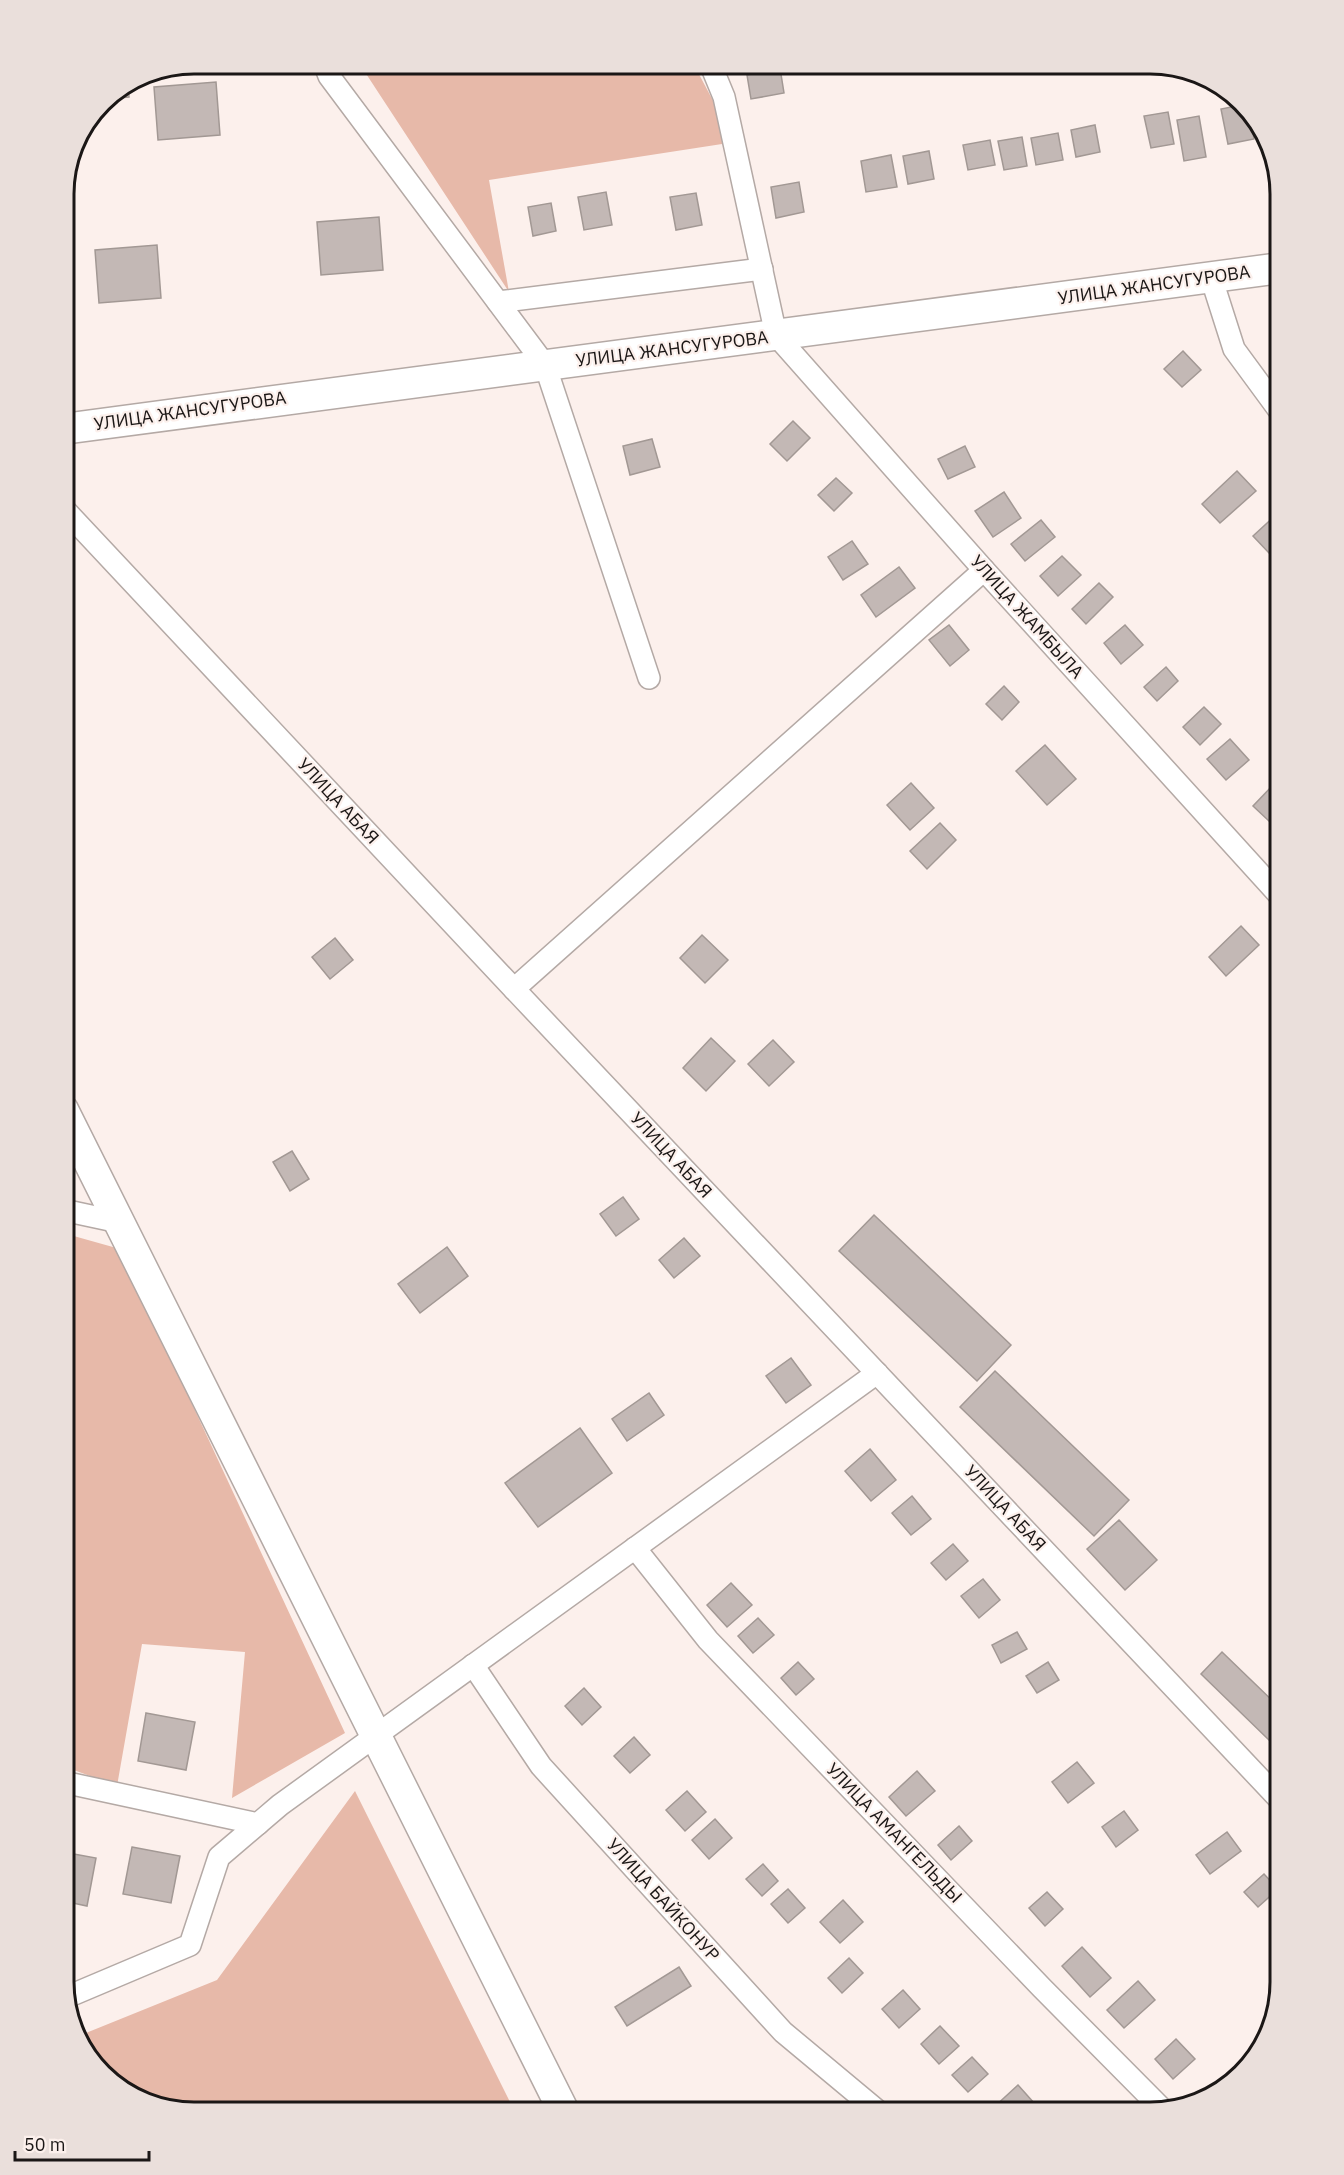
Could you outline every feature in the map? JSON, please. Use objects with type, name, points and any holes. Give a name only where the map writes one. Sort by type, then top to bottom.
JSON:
[{"type":"main road","name":"УЛИЦА ЖАНСУГУРОВА","points":[[74,428],[1270,269]]},
{"type":"main road","points":[[74,1132],[559,2101]]},
{"type":"street","points":[[328,74],[545,365],[649,678]]},
{"type":"street","points":[[715,74],[724,97],[776,335]]},
{"type":"street","points":[[498,302],[762,269]]},
{"type":"street","points":[[1210,277],[1234,349],[1270,399]]},
{"type":"street","name":"УЛИЦА ЖАМБЫЛА","points":[[776,335],[984,570],[1270,885]]},
{"type":"street","name":"УЛИЦА АБАЯ","points":[[74,519],[877,1373],[1270,1777]]},
{"type":"street","points":[[514,988],[984,570]]},
{"type":"street","points":[[74,1212],[119,1222]]},
{"type":"street","points":[[75,1994],[190,1945],[219,1857],[280,1805],[877,1373]]},
{"type":"street","name":"УЛИЦА АМАНГЕЛЬДЫ","points":[[635,1548],[708,1640],[1042,1988],[1155,2102]]},
{"type":"street","name":"УЛИЦА БАЙКОНУР","points":[[473,1665],[541,1766],[783,2032],[867,2102]]},
{"type":"street","points":[[74,1784],[258,1824]]},
{"type":"shaded area","points":[[366,74],[699,74],[735,142],[489,180],[509,292]]},
{"type":"shaded area","points":[[74,1236],[120,1249],[345,1733],[232,1798],[245,1652],[142,1644],[117,1786],[74,1770]]},
{"type":"shaded area","points":[[355,1791],[510,2101],[185,2101],[170,2099],[140,2089],[114,2072],[103,2061],[86,2035],[85,2033],[217,1980]]},
{"type":"building","points":[[781,74],[784,93],[751,99],[747,75]]},
{"type":"building","points":[[216,82],[220,135],[158,140],[154,87]]},
{"type":"building","points":[[1234,106],[1250,127],[1254,139],[1228,144],[1221,109]]},
{"type":"building","points":[[1168,112],[1174,144],[1151,148],[1144,116]]},
{"type":"building","points":[[1199,116],[1206,157],[1184,161],[1177,120]]},
{"type":"building","points":[[1095,125],[1100,152],[1076,157],[1071,130]]},
{"type":"building","points":[[1058,133],[1063,160],[1036,165],[1031,138]]},
{"type":"building","points":[[1022,137],[1027,166],[1004,170],[998,141]]},
{"type":"building","points":[[990,140],[995,165],[968,170],[963,145]]},
{"type":"building","points":[[929,151],[934,179],[908,184],[903,156]]},
{"type":"building","points":[[891,155],[897,187],[866,192],[861,161]]},
{"type":"building","points":[[799,182],[804,212],[776,218],[771,187]]},
{"type":"building","points":[[606,192],[612,225],[584,230],[578,197]]},
{"type":"building","points":[[696,193],[702,225],[676,230],[670,197]]},
{"type":"building","points":[[551,203],[556,231],[533,236],[528,207]]},
{"type":"building","points":[[379,217],[383,270],[321,275],[317,222]]},
{"type":"building","points":[[157,245],[161,298],[99,303],[95,250]]},
{"type":"building","points":[[1183,351],[1201,370],[1182,387],[1164,369]]},
{"type":"building","points":[[793,421],[810,438],[787,461],[770,444]]},
{"type":"building","points":[[652,439],[660,467],[630,475],[623,446]]},
{"type":"building","points":[[965,446],[975,467],[948,479],[938,459]]},
{"type":"building","points":[[1237,471],[1256,491],[1220,523],[1202,504]]},
{"type":"building","points":[[836,478],[852,493],[834,511],[818,495]]},
{"type":"building","points":[[1004,492],[1021,518],[993,537],[975,511]]},
{"type":"building","points":[[1041,520],[1055,537],[1025,561],[1011,544]]},
{"type":"building","points":[[1270,520],[1270,552],[1269,553],[1253,536]]},
{"type":"building","points":[[852,541],[868,564],[843,580],[828,557]]},
{"type":"building","points":[[1062,556],[1081,575],[1058,596],[1040,576]]},
{"type":"building","points":[[899,567],[915,588],[876,617],[861,595]]},
{"type":"building","points":[[1099,583],[1113,597],[1086,624],[1072,609]]},
{"type":"building","points":[[949,625],[969,650],[950,666],[929,640]]},
{"type":"building","points":[[1125,625],[1143,645],[1121,664],[1104,643]]},
{"type":"building","points":[[1166,667],[1178,681],[1157,701],[1144,687]]},
{"type":"building","points":[[1004,686],[1019,702],[1002,720],[986,704]]},
{"type":"building","points":[[1204,707],[1221,724],[1200,745],[1183,727]]},
{"type":"building","points":[[1230,739],[1249,760],[1226,780],[1207,759]]},
{"type":"building","points":[[1045,745],[1076,779],[1047,805],[1016,771]]},
{"type":"building","points":[[911,783],[934,808],[910,830],[887,805]]},
{"type":"building","points":[[1270,788],[1270,822],[1253,806]]},
{"type":"building","points":[[940,823],[956,840],[927,869],[910,851]]},
{"type":"building","points":[[1241,926],[1259,945],[1226,976],[1209,957]]},
{"type":"building","points":[[702,935],[728,960],[705,983],[680,958]]},
{"type":"building","points":[[335,938],[353,960],[330,979],[312,957]]},
{"type":"building","points":[[711,1038],[735,1061],[706,1091],[683,1068]]},
{"type":"building","points":[[773,1040],[794,1062],[769,1086],[748,1064]]},
{"type":"building","points":[[292,1151],[309,1179],[290,1191],[273,1162]]},
{"type":"building","points":[[623,1197],[639,1219],[616,1236],[600,1214]]},
{"type":"building","points":[[874,1215],[1011,1345],[977,1381],[839,1251]]},
{"type":"building","points":[[684,1238],[700,1256],[674,1278],[659,1260]]},
{"type":"building","points":[[447,1247],[468,1276],[420,1313],[398,1284]]},
{"type":"building","points":[[791,1358],[811,1385],[786,1403],[766,1376]]},
{"type":"building","points":[[995,1371],[1129,1500],[1094,1536],[960,1407]]},
{"type":"building","points":[[649,1393],[664,1415],[627,1441],[612,1419]]},
{"type":"building","points":[[580,1428],[612,1473],[538,1527],[505,1483]]},
{"type":"building","points":[[870,1449],[896,1480],[871,1501],[845,1471]]},
{"type":"building","points":[[912,1496],[931,1519],[911,1535],[892,1513]]},
{"type":"building","points":[[1119,1520],[1157,1560],[1125,1590],[1087,1549]]},
{"type":"building","points":[[953,1544],[968,1561],[946,1580],[931,1563]]},
{"type":"building","points":[[983,1579],[1000,1600],[979,1618],[961,1596]]},
{"type":"building","points":[[731,1583],[752,1605],[727,1627],[707,1605]]},
{"type":"building","points":[[758,1618],[774,1635],[753,1653],[738,1636]]},
{"type":"building","points":[[1017,1632],[1027,1649],[1001,1663],[992,1645]]},
{"type":"building","points":[[1222,1652],[1270,1698],[1270,1741],[1201,1674]]},
{"type":"building","points":[[798,1662],[814,1679],[796,1695],[781,1678]]},
{"type":"building","points":[[1048,1662],[1059,1680],[1037,1693],[1026,1676]]},
{"type":"building","points":[[584,1688],[601,1707],[582,1725],[565,1706]]},
{"type":"building","points":[[146,1713],[195,1722],[186,1770],[138,1761]]},
{"type":"building","points":[[634,1737],[650,1755],[630,1773],[614,1756]]},
{"type":"building","points":[[1077,1762],[1094,1783],[1068,1803],[1052,1782]]},
{"type":"building","points":[[917,1771],[935,1791],[906,1816],[889,1797]]},
{"type":"building","points":[[687,1791],[706,1812],[685,1831],[666,1810]]},
{"type":"building","points":[[1124,1811],[1138,1830],[1116,1847],[1102,1827]]},
{"type":"building","points":[[715,1819],[732,1838],[709,1859],[692,1840]]},
{"type":"building","points":[[959,1826],[972,1841],[951,1860],[938,1845]]},
{"type":"building","points":[[1227,1832],[1241,1851],[1210,1874],[1196,1855]]},
{"type":"building","points":[[132,1847],[180,1856],[171,1903],[123,1894]]},
{"type":"building","points":[[74,1854],[96,1858],[87,1906],[74,1903]]},
{"type":"building","points":[[763,1864],[778,1881],[762,1896],[746,1879]]},
{"type":"building","points":[[1264,1874],[1270,1880],[1270,1896],[1258,1907],[1244,1892]]},
{"type":"building","points":[[788,1889],[805,1908],[788,1923],[771,1904]]},
{"type":"building","points":[[1047,1892],[1063,1909],[1045,1926],[1029,1908]]},
{"type":"building","points":[[843,1900],[863,1922],[840,1943],[820,1922]]},
{"type":"building","points":[[1082,1947],[1111,1978],[1090,1997],[1062,1966]]},
{"type":"building","points":[[849,1958],[863,1973],[842,1993],[828,1978]]},
{"type":"building","points":[[679,1967],[691,1986],[627,2026],[615,2007]]},
{"type":"building","points":[[1138,1981],[1155,2000],[1124,2028],[1107,2010]]},
{"type":"building","points":[[903,1990],[920,2009],[899,2028],[882,2009]]},
{"type":"building","points":[[940,2026],[959,2046],[939,2064],[921,2044]]},
{"type":"building","points":[[1176,2039],[1195,2059],[1173,2079],[1155,2059]]},
{"type":"building","points":[[972,2057],[988,2074],[968,2092],[952,2075]]},
{"type":"building","points":[[1018,2085],[1033,2102],[1000,2102]]}]
